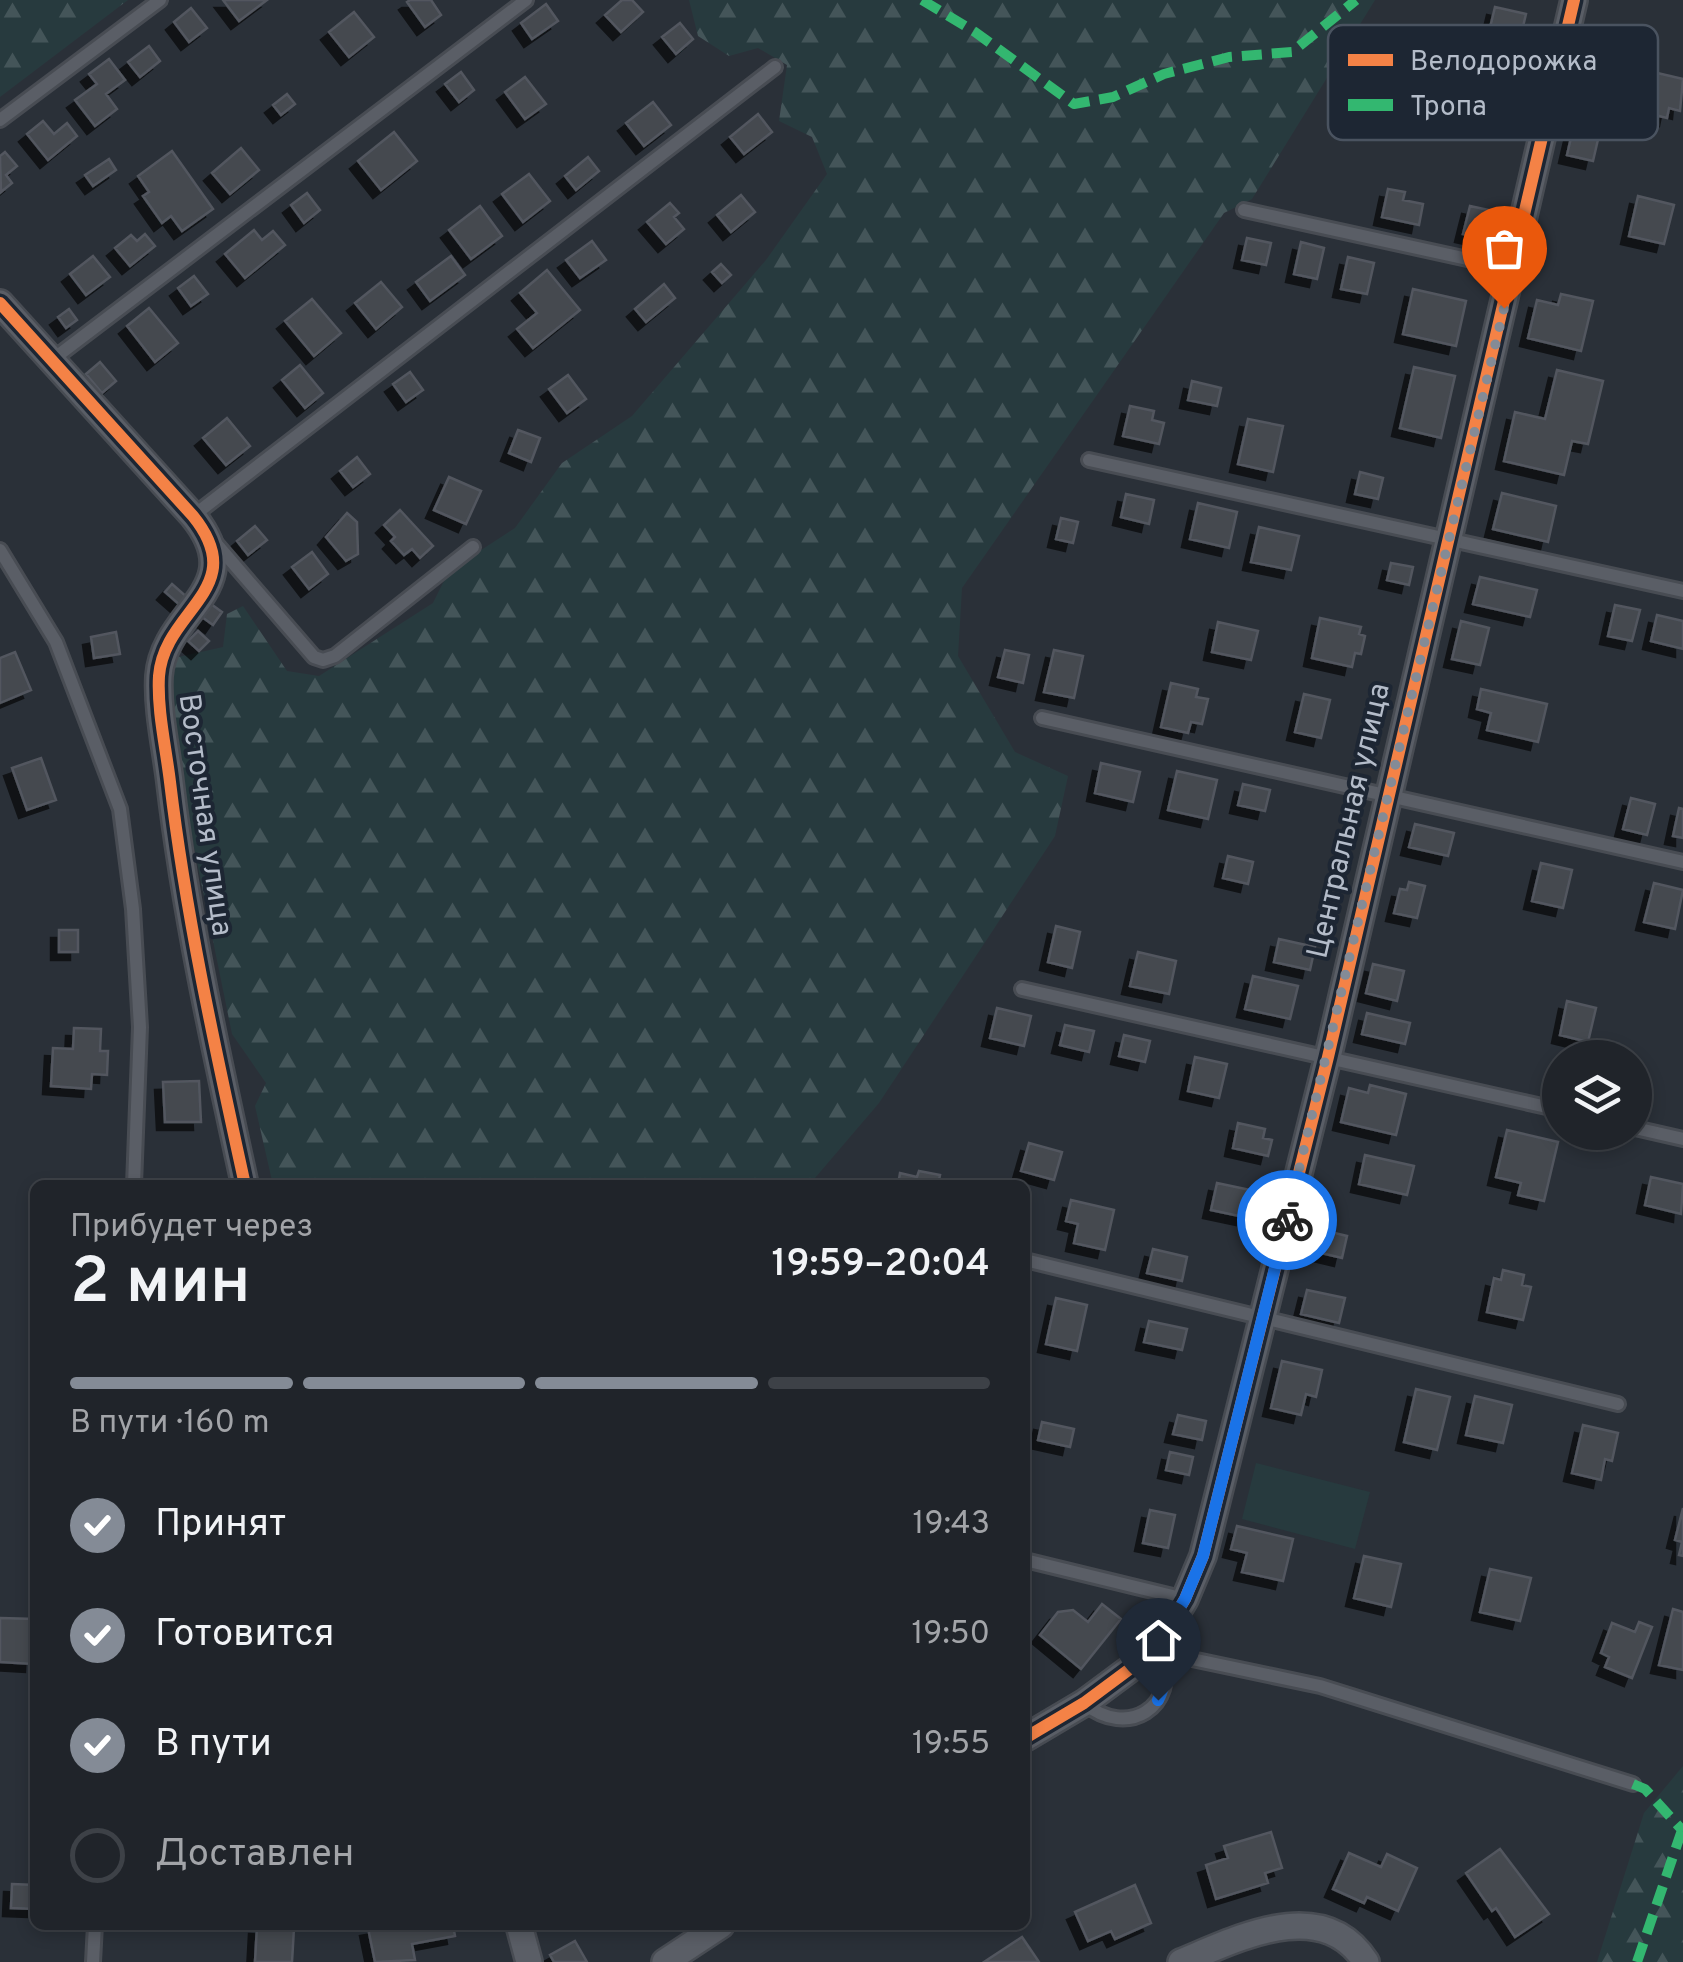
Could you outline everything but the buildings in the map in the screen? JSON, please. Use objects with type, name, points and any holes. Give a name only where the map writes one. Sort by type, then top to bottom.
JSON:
[{"type":"street","name":"Центральная улица","points":[[1157,1650],[1203,1556],[1328,1056],[1541,140]]},
{"type":"street","points":[[0,304],[199,523]]},
{"type":"street","name":"Восточная улица","points":[[199,523],[215,560],[210,584],[172,634],[158,680],[176,830],[244,1180]]},
{"type":"street","points":[[1030,1735],[1084,1703],[1157,1650]]},
{"type":"street","points":[[1181,1962],[1259,1930],[1292,1925],[1319,1928],[1346,1941],[1366,1962]]},
{"type":"street","points":[[520,1930],[529,1962]]},
{"type":"street","points":[[664,1962],[712,1930]]},
{"type":"lane","points":[[0,120],[160,0]]},
{"type":"lane","points":[[52,360],[526,0]]},
{"type":"lane","points":[[473,546],[335,656],[324,660],[314,657],[199,523],[776,67]]},
{"type":"lane","points":[[1244,210],[1513,269]]},
{"type":"lane","points":[[1089,460],[1683,591]]},
{"type":"lane","points":[[0,550],[56,642],[120,809],[133,909],[140,1027],[134,1180]]},
{"type":"lane","points":[[1042,718],[1683,862]]},
{"type":"lane","points":[[1022,988],[1542,1106]]},
{"type":"lane","points":[[1652,1132],[1683,1139]]},
{"type":"lane","points":[[1030,1261],[1618,1404]]},
{"type":"lane","points":[[1030,1561],[1185,1599]]},
{"type":"lane","points":[[1084,1703],[1116,1721],[1138,1718],[1158,1700],[1165,1685],[1166,1666],[1157,1650]]},
{"type":"lane","points":[[1157,1650],[1320,1686],[1633,1784]]},
{"type":"lane","points":[[94,1962],[95,1930]]},
{"type":"green space","points":[[0,0],[128,0],[0,97]]},
{"type":"green space","points":[[689,0],[1375,0],[1360,25],[1328,25],[1328,76],[1252,199],[1224,213],[962,588],[958,656],[1015,752],[1068,776],[1055,836],[879,1103],[813,1180],[272,1180],[255,1106],[266,1083],[232,1034],[162,690],[174,658],[223,647],[227,614],[243,606],[287,671],[319,676],[433,603],[449,571],[515,528],[562,463],[632,416],[766,260],[827,174],[812,137],[779,121],[787,65],[758,48],[729,56],[698,36]]},
{"type":"green space","points":[[1256,1463],[1370,1492],[1355,1549],[1242,1519]]},
{"type":"green space","points":[[1683,1766],[1683,1962],[1597,1962],[1644,1813]]},
{"type":"marked path","points":[[922,0],[975,32],[1074,104],[1113,97],[1164,74],[1229,57],[1292,52],[1356,0]]},
{"type":"marked path","points":[[1633,1784],[1645,1789],[1683,1831]]},
{"type":"marked path","points":[[1637,1962],[1682,1830]]},
{"type":"cycle path","points":[[1568,25],[1574,0]]},
{"type":"cycle path","points":[[1030,1735],[1084,1703],[1154,1651],[1185,1599],[1203,1556],[1328,1057],[1541,140]]},
{"type":"cycle path","points":[[0,303],[193,516],[209,541],[213,562],[209,581],[164,653],[159,702],[193,934],[244,1180]]},
{"type":"way so far","points":[[1287,1220],[1504,308]]},
{"type":"route","points":[[1158,1700],[1165,1685],[1166,1666],[1162,1654],[1154,1651],[1185,1599],[1203,1556],[1287,1220]]}]
